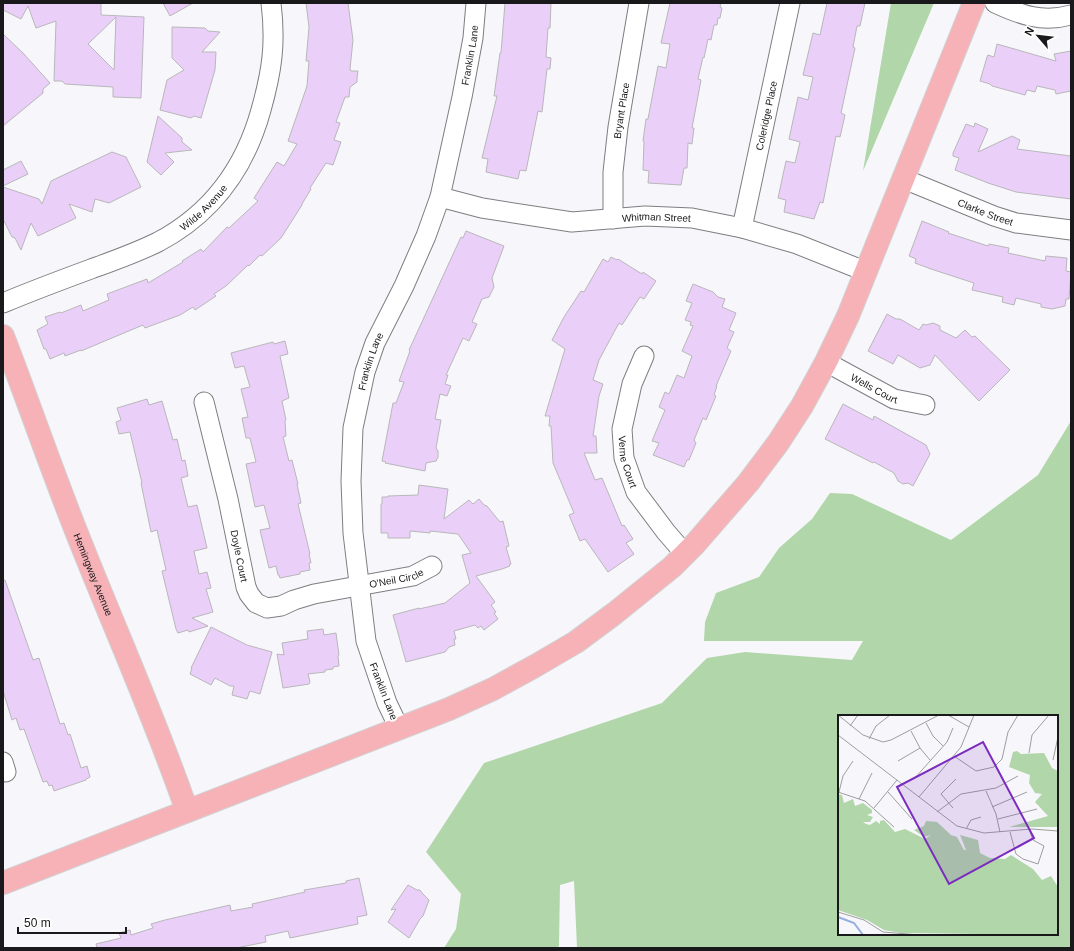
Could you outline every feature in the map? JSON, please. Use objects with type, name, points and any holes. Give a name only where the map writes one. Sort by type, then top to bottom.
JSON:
[{"type":"main road","points":[[3,883],[449,709],[493,689],[569,646],[615,613],[672,567],[728,507],[773,449],[802,406],[826,362],[867,272],[974,3]]},
{"type":"main road","name":"Hemingway Avenue","points":[[3,336],[81,546],[129,660],[188,811]]},
{"type":"street","name":"Wilde Avenue","points":[[3,303],[133,253],[158,241],[182,227],[203,210],[221,191],[249,146],[259,120],[267,91],[272,65],[274,41],[271,3]]},
{"type":"street","name":"Franklin Lane","points":[[399,728],[387,703],[366,641],[353,533],[353,428],[365,372],[375,343],[404,286],[426,236],[440,198],[473,38],[476,3]]},
{"type":"street","name":"Bryant Place","points":[[613,219],[613,172],[618,127],[639,3]]},
{"type":"street","name":"Coleridge Place","points":[[742,228],[790,3]]},
{"type":"street","points":[[995,3],[1034,18],[1059,18],[1071,16]]},
{"type":"street","name":"Clarke Street","points":[[904,179],[994,216],[1016,223],[1071,230]]},
{"type":"street","name":"Whitman Street","points":[[440,198],[482,208],[572,222],[645,216],[692,218],[742,228],[797,244],[867,272]]},
{"type":"street","name":"Verne Court","points":[[644,356],[632,384],[622,429],[624,458],[636,492],[666,532],[685,554]]},
{"type":"street","name":"Wells Court","points":[[826,362],[894,399],[925,405]]},
{"type":"street","name":"Doyle Court","points":[[204,402],[228,499],[246,586],[249,594],[256,603],[267,608],[281,606],[314,594],[359,587]]},
{"type":"street","name":"O'Neil Circle","points":[[359,587],[413,576],[432,566]]},
{"type":"green space","points":[[891,3],[934,3],[863,171]]},
{"type":"green space","points":[[1071,421],[1071,948],[577,948],[574,881],[560,885],[559,946],[556,948],[444,948],[456,929],[461,894],[426,852],[484,763],[662,703],[707,658],[745,652],[852,660],[863,641],[704,641],[705,622],[716,593],[759,577],[779,548],[812,519],[830,493],[852,494],[951,540],[1038,475]]},
{"type":"building","points":[[3,3],[101,3],[101,15],[144,17],[141,98],[113,97],[113,87],[65,84],[62,81],[54,81],[56,21],[36,28],[28,6],[21,19],[3,10]],"holes":[[[116,17],[114,70],[88,44]]]},
{"type":"building","points":[[163,3],[193,3],[170,16]]},
{"type":"building","points":[[306,3],[348,3],[353,40],[350,69],[351,71],[358,71],[357,82],[350,87],[349,97],[345,97],[336,122],[340,123],[334,140],[341,142],[333,165],[326,163],[281,238],[262,256],[260,255],[226,286],[214,294],[216,296],[195,310],[193,307],[180,315],[145,328],[143,325],[81,351],[65,356],[64,353],[50,359],[46,349],[44,349],[37,330],[48,324],[45,317],[60,312],[61,313],[81,305],[83,311],[109,300],[107,294],[147,279],[148,283],[183,262],[182,261],[201,249],[203,252],[227,227],[229,228],[258,201],[254,198],[277,162],[284,166],[297,144],[288,141],[307,86],[309,61],[306,61],[309,27]]},
{"type":"building","points":[[505,3],[551,3],[550,28],[548,28],[546,57],[551,58],[550,69],[547,69],[542,112],[538,111],[526,171],[520,170],[518,179],[486,172],[488,159],[482,158],[497,96],[494,96],[501,53]]},
{"type":"building","points":[[670,3],[721,3],[720,7],[722,8],[717,25],[714,25],[711,40],[708,39],[704,58],[703,57],[698,79],[701,80],[692,128],[694,128],[692,144],[688,143],[687,168],[684,168],[681,185],[648,183],[649,171],[643,170],[643,141],[646,119],[648,119],[658,66],[666,68],[670,44],[661,43]]},
{"type":"building","points":[[827,3],[865,3],[860,26],[857,26],[853,47],[855,48],[841,113],[845,115],[840,137],[836,136],[823,203],[820,202],[814,219],[784,212],[786,200],[778,198],[786,161],[795,163],[800,142],[789,139],[798,97],[808,100],[813,77],[803,75],[813,33],[820,35]]},
{"type":"building","points":[[172,27],[205,28],[208,31],[220,32],[202,52],[216,52],[215,70],[201,118],[194,116],[191,118],[160,110],[167,80],[184,70],[172,58]]},
{"type":"building","points":[[3,34],[23,53],[50,83],[43,89],[43,93],[3,126]]},
{"type":"building","points":[[997,44],[1056,61],[1054,54],[1071,51],[1071,91],[1056,94],[1055,90],[1037,86],[1035,92],[1027,90],[1025,95],[992,86],[980,81],[987,57],[988,55],[994,57]]},
{"type":"building","points":[[158,116],[182,138],[182,142],[192,150],[165,153],[174,162],[161,175],[147,162]]},
{"type":"building","points":[[975,123],[988,129],[978,152],[1012,136],[1020,140],[1017,149],[1071,156],[1071,199],[1016,192],[955,170],[959,158],[953,156],[953,153],[966,124],[974,127]]},
{"type":"building","points":[[112,152],[126,157],[141,187],[109,203],[95,199],[92,212],[69,204],[76,218],[38,236],[31,223],[21,250],[15,238],[12,237],[3,219],[3,187],[39,199],[42,204],[51,181]]},
{"type":"building","points":[[21,161],[28,174],[3,186],[3,170]]},
{"type":"building","points":[[922,221],[949,232],[948,233],[988,246],[989,244],[1009,248],[1008,253],[1045,261],[1046,256],[1067,258],[1066,271],[1071,272],[1069,299],[1066,299],[1065,306],[1052,309],[1041,307],[1041,304],[1016,298],[1014,305],[1002,302],[1003,297],[972,290],[974,283],[915,263],[916,259],[909,256]]},
{"type":"building","points":[[466,231],[504,246],[492,278],[494,287],[489,297],[482,299],[472,322],[477,324],[469,341],[463,338],[446,375],[448,375],[445,384],[451,386],[447,396],[440,394],[435,419],[441,420],[436,448],[438,451],[438,457],[436,461],[426,463],[425,471],[385,463],[386,462],[382,461],[393,403],[396,403],[404,382],[399,381],[410,351],[409,350],[461,237],[463,238]]},
{"type":"building","points":[[611,257],[617,260],[618,259],[642,274],[643,272],[656,281],[644,299],[640,297],[622,325],[619,323],[599,360],[593,380],[603,384],[599,396],[593,436],[596,436],[597,453],[584,453],[595,480],[602,478],[622,526],[624,525],[633,539],[626,543],[634,554],[608,572],[585,539],[580,541],[569,515],[574,513],[553,463],[551,426],[549,426],[550,416],[545,416],[565,349],[552,340],[564,317],[581,291],[584,292],[603,259],[608,262]]},
{"type":"building","points":[[693,284],[713,292],[718,297],[725,299],[722,307],[736,313],[729,330],[734,332],[727,348],[731,351],[716,386],[714,395],[716,396],[706,420],[703,418],[694,440],[696,443],[689,460],[687,460],[684,467],[653,455],[659,443],[652,441],[665,410],[659,407],[665,392],[669,394],[677,375],[684,378],[692,356],[682,351],[693,326],[690,325],[691,322],[685,320],[692,303],[686,301]]},
{"type":"building","points":[[887,314],[896,319],[900,319],[919,330],[923,324],[926,325],[933,323],[940,326],[940,330],[956,338],[965,330],[972,337],[975,336],[1010,370],[979,401],[935,355],[930,365],[920,368],[898,355],[893,364],[868,351]]},
{"type":"building","points":[[285,341],[288,354],[280,356],[289,398],[282,401],[286,420],[286,436],[283,437],[289,461],[292,460],[298,484],[301,503],[298,504],[311,563],[309,563],[310,570],[300,572],[300,574],[280,578],[276,566],[269,568],[260,530],[270,528],[264,505],[255,507],[246,464],[256,462],[250,438],[246,438],[242,418],[248,417],[241,389],[250,387],[244,366],[235,368],[231,353],[273,342],[274,344]]},
{"type":"building","points":[[147,399],[149,405],[162,401],[173,440],[177,439],[182,461],[185,460],[188,476],[181,478],[188,507],[197,505],[207,548],[194,551],[199,574],[207,572],[211,588],[206,589],[213,612],[192,618],[208,626],[189,632],[188,630],[178,633],[176,629],[162,571],[166,570],[157,530],[151,532],[142,483],[130,432],[119,434],[116,422],[121,420],[117,408]]},
{"type":"building","points":[[843,404],[873,420],[874,416],[926,445],[930,454],[913,486],[908,483],[903,484],[898,481],[894,473],[825,439]]},
{"type":"building","points":[[419,485],[448,489],[444,519],[469,500],[473,504],[479,499],[500,522],[503,521],[509,546],[506,547],[511,564],[509,565],[510,566],[502,569],[476,576],[495,602],[491,605],[496,612],[494,613],[498,619],[484,630],[481,626],[478,628],[475,625],[454,631],[456,639],[454,639],[455,645],[449,647],[445,652],[406,662],[393,615],[445,603],[470,583],[462,555],[471,553],[458,534],[430,531],[430,533],[410,531],[410,538],[388,538],[388,533],[381,533],[382,497],[418,495]]},
{"type":"building","points":[[3,580],[5,580],[33,660],[39,658],[60,724],[64,723],[68,735],[70,734],[81,768],[87,766],[90,777],[86,780],[54,791],[52,785],[49,786],[47,781],[43,782],[24,729],[20,730],[16,718],[12,720],[3,691]]},
{"type":"building","points":[[211,627],[247,645],[272,652],[260,694],[250,691],[247,699],[232,695],[234,686],[230,686],[215,678],[211,685],[190,674],[191,668]]},
{"type":"building","points":[[323,629],[324,635],[336,633],[339,666],[333,667],[333,669],[325,670],[325,672],[308,674],[309,684],[283,688],[277,654],[284,655],[282,643],[308,639],[307,631]]},
{"type":"building","points":[[359,878],[367,915],[357,917],[358,924],[290,938],[288,931],[265,936],[266,942],[236,948],[97,948],[96,944],[121,938],[119,933],[130,930],[131,935],[153,928],[151,924],[165,920],[230,905],[231,911],[253,907],[252,904],[305,892],[304,890],[346,883],[346,881]]},
{"type":"building","points":[[408,885],[420,890],[429,900],[423,916],[409,938],[388,922],[396,909],[391,910]]}]
